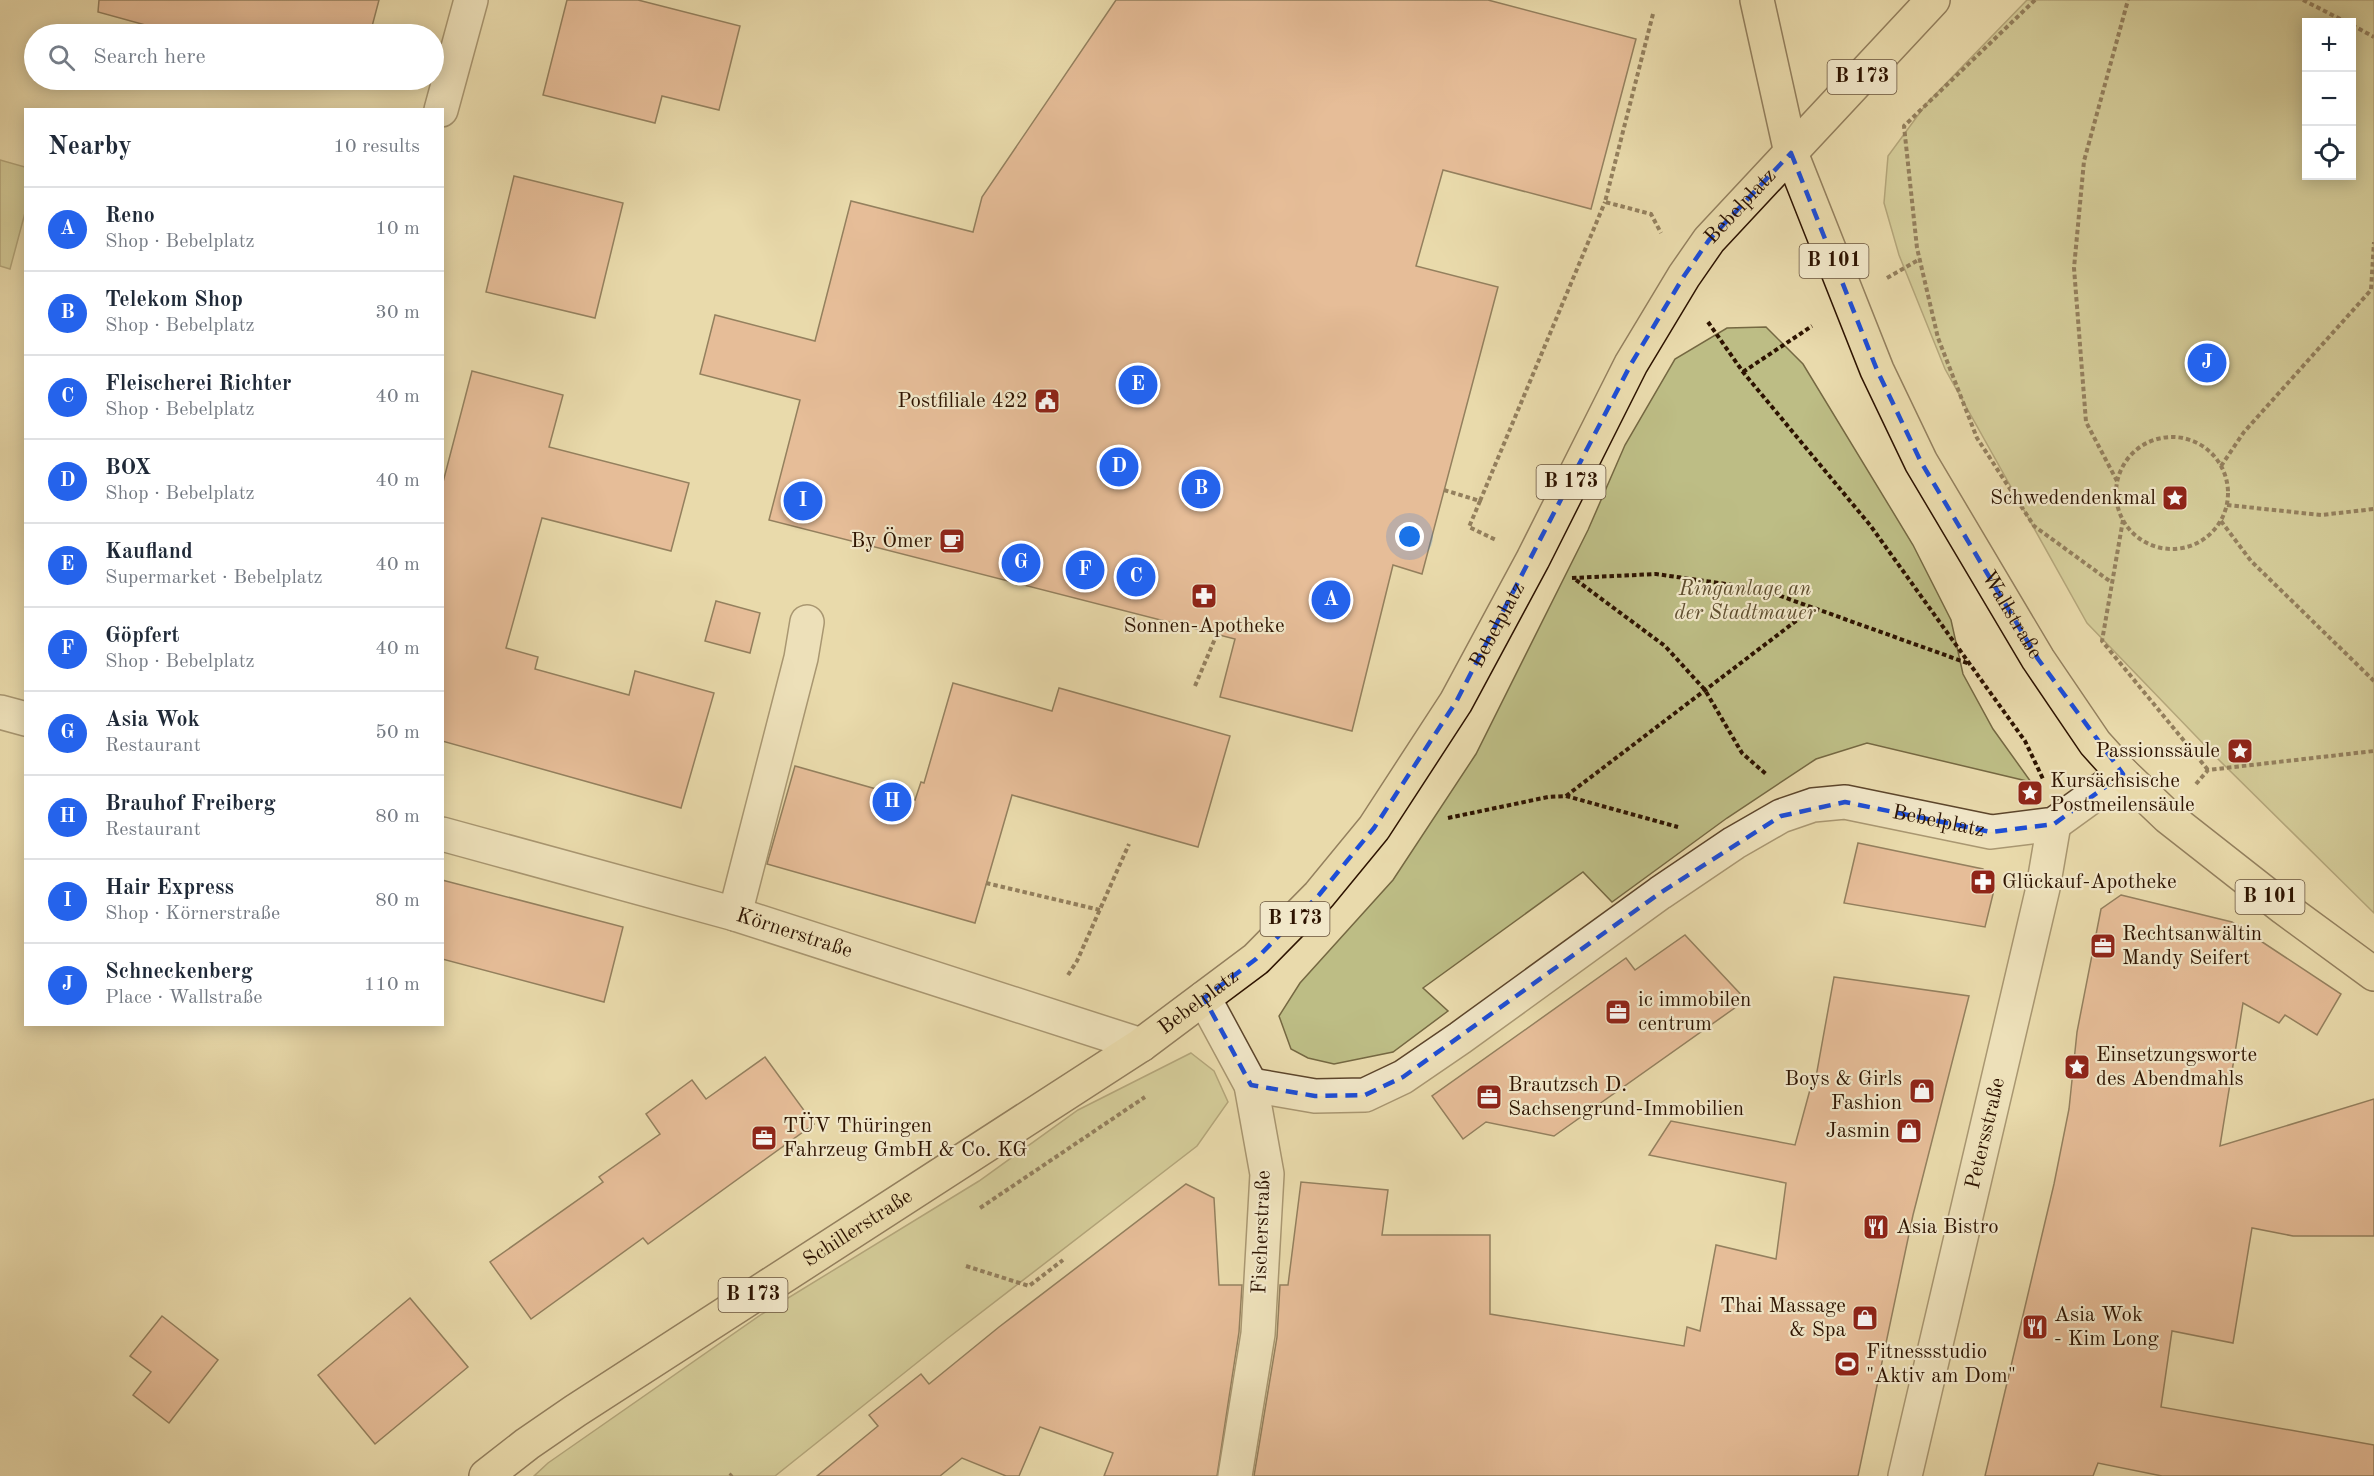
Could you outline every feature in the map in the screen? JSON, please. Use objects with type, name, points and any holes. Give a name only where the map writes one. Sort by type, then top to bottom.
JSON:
[{"type":"main road","name":"B 101","points":[[1757,0],[1791,153]]},
{"type":"main road","name":"B 173","points":[[1791,153],[1933,0]]},
{"type":"main road","name":"Bebelplatz","points":[[1141,1045],[1264,951],[1319,896],[1374,828],[1456,702],[1533,559],[1631,364],[1684,276],[1709,240],[1791,153]]},
{"type":"main road","name":"Wallstraße","points":[[1791,153],[1877,370],[1922,462],[2038,659],[2095,743],[2123,774],[2168,817],[2284,908],[2374,974]]},
{"type":"main road","name":"Schillerstraße","points":[[486,1476],[575,1411],[1141,1045]]},
{"type":"street","points":[[442,108],[471,0]]},
{"type":"street","points":[[735,914],[801,658],[807,622]]},
{"type":"street","points":[[0,712],[24,718]]},
{"type":"street","name":"Bebelplatz","points":[[1251,1085],[1315,1096],[1365,1095],[1403,1077],[1660,893],[1734,843],[1781,816],[1813,805],[1845,802],[1991,832],[2054,824],[2123,774]]},
{"type":"street","name":"Petersstraße","points":[[1905,1476],[2043,888],[2054,824]]},
{"type":"street","name":"Körnerstraße","points":[[444,835],[735,914],[1141,1045]]},
{"type":"street","name":"Fischerstraße","points":[[1204,998],[1251,1085],[1267,1174],[1258,1334],[1235,1476]]},
{"type":"path","points":[[2035,0],[1904,126],[1917,248],[1938,338],[1977,438],[2034,526],[2111,582]]},
{"type":"path","points":[[2117,481],[2086,422],[2074,268],[2084,161],[2128,0]]},
{"type":"path","points":[[2303,0],[2338,18]]},
{"type":"path","points":[[1653,14],[1605,202],[1469,527],[1575,579],[1665,646],[1705,690],[1742,753],[1761,768],[1798,811]]},
{"type":"path","points":[[2356,27],[2374,37]]},
{"type":"path","points":[[1605,202],[1651,214],[1658,227]]},
{"type":"path","points":[[2221,466],[2244,432],[2371,290],[2374,242]]},
{"type":"path","points":[[1712,328],[1743,372],[1869,525],[2025,741],[2042,774],[2054,824]]},
{"type":"path","points":[[2174,438],[2193,441],[2209,451],[2221,466],[2229,491],[2227,505],[2221,521],[2211,534],[2196,544],[2180,549],[2163,548],[2146,543],[2133,533],[2123,519],[2117,500],[2117,481],[2125,463],[2131,456],[2138,449],[2155,440],[2174,438]]},
{"type":"path","points":[[1444,490],[1480,501]]},
{"type":"path","points":[[2227,505],[2321,515],[2374,509]]},
{"type":"path","points":[[2123,519],[2102,641],[2208,770]]},
{"type":"path","points":[[2221,521],[2251,561],[2374,681]]},
{"type":"path","points":[[1575,579],[1656,574],[1761,589],[1971,665]]},
{"type":"path","points":[[1566,796],[1814,608]]},
{"type":"path","points":[[1195,686],[1217,634]]},
{"type":"path","points":[[2168,817],[2208,770],[2374,751]]},
{"type":"path","points":[[1448,818],[1548,797],[1566,796],[1734,843]]},
{"type":"path","points":[[1077,961],[1129,844]]},
{"type":"path","points":[[987,883],[1100,910]]},
{"type":"path","points":[[980,1208],[1153,1092]]},
{"type":"path","points":[[966,1266],[1029,1286],[1063,1260]]},
{"type":"highlighted area","points":[[1791,153],[1877,370],[1921,462],[2038,659],[2123,774],[2054,824],[1991,832],[1845,802],[1781,816],[1660,893],[1403,1077],[1365,1095],[1315,1096],[1251,1085],[1204,998],[1256,959],[1319,895],[1374,828],[1456,702],[1631,364],[1684,276],[1709,240]]},
{"type":"green space","points":[[2027,0],[2374,0],[2374,913],[2219,760],[2087,623],[1945,369],[1899,255],[1884,203],[1888,156],[1927,103]]},
{"type":"green space","points":[[0,160],[24,167],[24,217],[10,269],[0,266]]},
{"type":"green space","name":"Ringanlage an der Stadtmauer","points":[[1766,327],[1803,364],[1913,545],[1951,620],[1963,674],[1993,729],[2031,782],[1867,743],[1816,759],[1727,818],[1612,902],[1583,872],[1423,988],[1448,1011],[1393,1052],[1334,1064],[1308,1058],[1291,1049],[1279,1016],[1300,983],[1393,880],[1476,754],[1588,530],[1625,445],[1675,359],[1727,328]]},
{"type":"green space","points":[[1191,1053],[1214,1071],[1228,1102],[1197,1146],[948,1338],[775,1476],[534,1476],[548,1463],[762,1314],[979,1181],[1078,1110]]},
{"type":"building","points":[[99,0],[379,0],[373,24],[142,24],[98,12]]},
{"type":"building","points":[[567,0],[638,0],[740,26],[719,110],[662,96],[655,123],[543,95]]},
{"type":"building","points":[[1116,0],[1488,0],[1636,39],[1591,209],[1443,170],[1416,266],[1498,287],[1422,574],[1393,565],[1352,731],[1220,697],[1235,639],[769,520],[800,400],[700,374],[715,315],[815,341],[851,201],[973,232],[982,197]]},
{"type":"building","points":[[514,176],[623,203],[595,318],[486,292]]},
{"type":"building","points":[[472,371],[563,395],[549,447],[689,483],[671,551],[542,518],[506,648],[538,657],[535,669],[629,695],[635,671],[714,693],[681,808],[444,742],[444,478]]},
{"type":"building","points":[[716,601],[760,613],[750,653],[705,641]]},
{"type":"building","points":[[953,683],[1052,711],[1059,688],[1230,736],[1198,847],[1012,795],[975,923],[767,864],[795,766],[915,800],[921,782],[924,783]]},
{"type":"building","points":[[1858,843],[1983,869],[1995,886],[1985,927],[1844,903]]},
{"type":"building","points":[[444,881],[623,927],[604,1002],[444,960]]},
{"type":"building","points":[[2121,895],[2232,922],[2341,994],[2317,1035],[2285,1015],[2279,1023],[2243,1003],[2220,1146],[2374,1099],[2374,1236],[2293,1236],[2252,1228],[2233,1343],[2172,1331],[2161,1407],[2374,1445],[2374,1476],[2162,1476],[2098,1463],[2093,1476],[1985,1476],[2054,1184],[2069,1109],[2077,1032],[2101,909]]},
{"type":"building","points":[[1685,935],[1746,1000],[1554,1136],[1486,1122],[1463,1139],[1432,1096],[1626,958],[1635,970]]},
{"type":"building","points":[[1834,977],[1969,996],[1913,1215],[1858,1476],[1254,1476],[1277,1337],[1280,1285],[1288,1285],[1301,1182],[1388,1190],[1382,1235],[1490,1235],[1490,1314],[1684,1346],[1687,1327],[1700,1331],[1716,1245],[1776,1259],[1786,1183],[1649,1155],[1671,1121],[1795,1145],[1814,1075],[1816,1077]]},
{"type":"building","points":[[765,1057],[814,1124],[648,1244],[643,1238],[531,1319],[490,1262],[603,1182],[599,1177],[660,1134],[646,1114],[692,1080],[706,1099]]},
{"type":"building","points":[[1186,1184],[1214,1198],[1219,1285],[1242,1285],[1239,1332],[1217,1476],[1104,1476],[1113,1453],[1040,1427],[1019,1476],[1006,1476],[962,1458],[940,1476],[817,1476],[878,1426],[869,1415],[921,1374],[929,1384],[999,1327]]},
{"type":"building","points":[[410,1298],[468,1367],[375,1444],[318,1375]]},
{"type":"building","points":[[162,1316],[218,1360],[169,1423],[133,1395],[151,1372],[130,1356]]},
{"type":"place","name":"Schneckenberg","points":[[2207,363]]},
{"type":"place","name":"Kaufland","points":[[1138,385]]},
{"type":"place","name":"Postfiliale 422","points":[[1047,401]]},
{"type":"place","name":"BOX","points":[[1119,467]]},
{"type":"place","name":"Telekom Shop","points":[[1201,489]]},
{"type":"place","name":"Schwedendenkmal","points":[[2175,498]]},
{"type":"place","name":"Hair Express","points":[[803,501]]},
{"type":"place","name":"By Ömer","points":[[952,541]]},
{"type":"place","name":"Asia Wok","points":[[1021,563]]},
{"type":"place","name":"Göpfert","points":[[1085,570]]},
{"type":"place","name":"Fleischerei Richter","points":[[1136,577]]},
{"type":"place","name":"Sonnen-Apotheke","points":[[1204,596]]},
{"type":"place","name":"Reno","points":[[1331,600]]},
{"type":"place","name":"Passionssäule","points":[[2240,751]]},
{"type":"place","name":"Kursächsische Postmeilensäule","points":[[2030,793]]},
{"type":"place","name":"Brauhof Freiberg","points":[[892,802]]},
{"type":"place","name":"Glückauf-Apotheke","points":[[1983,882]]},
{"type":"place","name":"Rechtsanwältin Mandy Seifert","points":[[2103,946]]},
{"type":"place","name":"ic immobilen centrum","points":[[1618,1012]]},
{"type":"place","name":"Einsetzungsworte des Abendmahls","points":[[2077,1067]]},
{"type":"place","name":"Boys & Girls Fashion","points":[[1922,1091]]},
{"type":"place","name":"Brautzsch D. Sachsengrund-Immobilien","points":[[1489,1097]]},
{"type":"place","name":"Jasmin","points":[[1909,1131]]},
{"type":"place","name":"TÜV Thüringen Fahrzeug GmbH & Co. KG","points":[[764,1138]]},
{"type":"place","name":"Asia Bistro","points":[[1876,1227]]},
{"type":"place","name":"Thai Massage & Spa","points":[[1865,1318]]},
{"type":"place","name":"Asia Wok - Kim Long","points":[[2035,1327]]},
{"type":"place","name":"Fitnessstudio \"Aktiv am Dom\"","points":[[1847,1364]]}]
